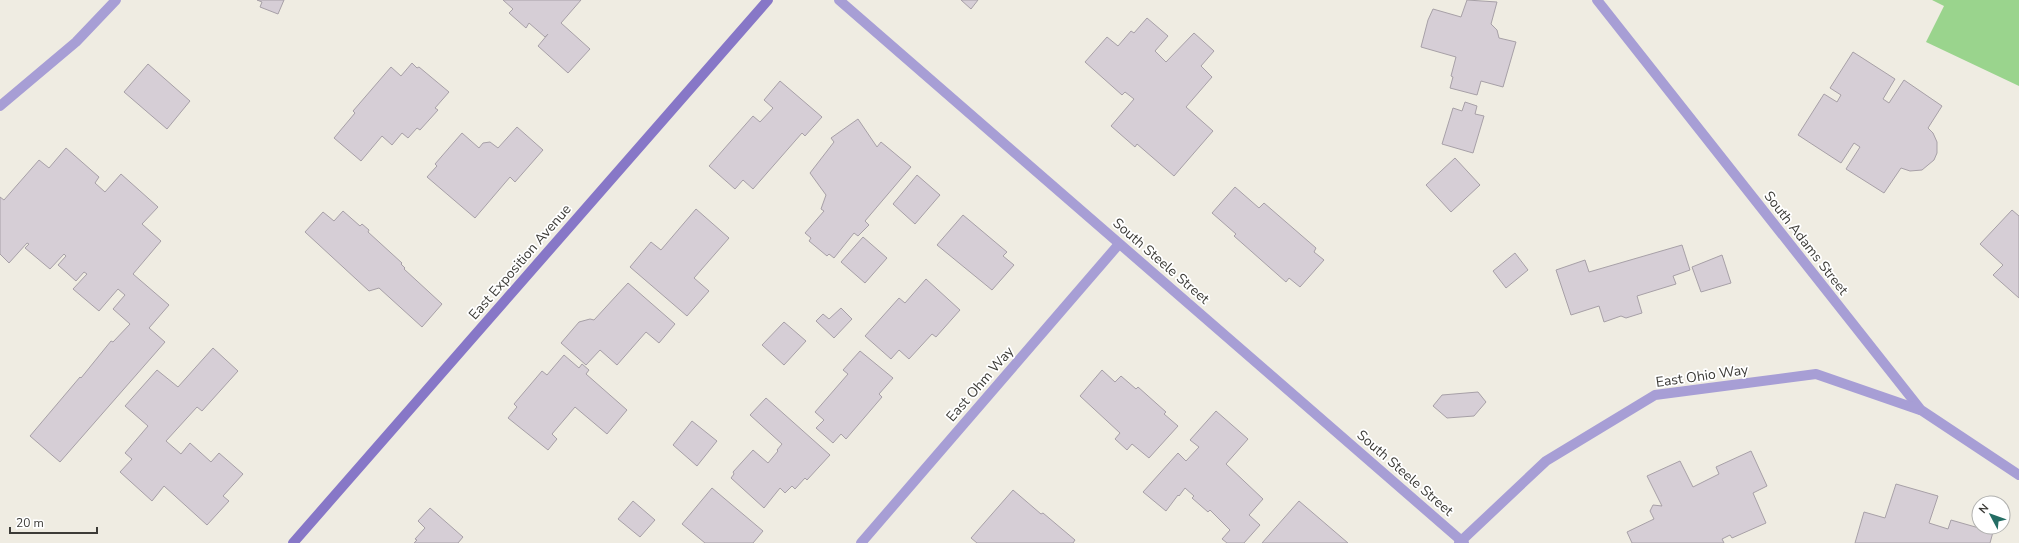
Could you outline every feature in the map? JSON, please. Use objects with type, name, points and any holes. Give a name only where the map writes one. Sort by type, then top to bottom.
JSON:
[{"type":"street","points":[[0,106],[76,42],[116,0]]},
{"type":"street","name":"East Exposition Avenue","points":[[293,543],[768,0]]},
{"type":"street","name":"South Steele Street","points":[[839,0],[1461,542]]},
{"type":"street","name":"South Adams Street","points":[[1597,0],[1921,410],[2019,475]]},
{"type":"street","name":"East Ohm Way","points":[[861,543],[1119,244]]},
{"type":"street","name":"East Ohio Way","points":[[1461,542],[1546,461],[1655,395],[1816,374],[1921,410]]},
{"type":"green space","points":[[1932,0],[2019,0],[2019,86],[1926,42],[1944,6]]},
{"type":"building","points":[[257,0],[284,0],[278,14],[260,7],[262,2]]},
{"type":"building","points":[[503,0],[581,0],[561,23],[590,49],[568,73],[538,46],[548,34],[545,37],[529,23],[526,28],[509,13],[513,9]]},
{"type":"building","points":[[961,0],[978,0],[971,9]]},
{"type":"building","points":[[1467,0],[1497,2],[1491,24],[1497,30],[1499,38],[1516,42],[1503,87],[1481,81],[1477,95],[1450,88],[1453,77],[1451,76],[1456,57],[1421,47],[1428,20],[1433,9],[1461,17]]},
{"type":"building","points":[[1147,18],[1168,36],[1155,51],[1166,62],[1194,33],[1214,51],[1201,66],[1212,77],[1186,107],[1213,131],[1174,176],[1137,144],[1135,147],[1111,126],[1134,99],[1125,92],[1122,95],[1085,62],[1107,37],[1118,46],[1131,31],[1134,33]]},
{"type":"building","points":[[1853,52],[1895,79],[1883,99],[1889,103],[1904,80],[1942,106],[1928,128],[1933,133],[1937,142],[1937,153],[1934,160],[1922,170],[1910,171],[1901,168],[1884,193],[1846,169],[1860,147],[1854,143],[1841,163],[1798,135],[1824,94],[1837,102],[1841,95],[1830,88]]},
{"type":"building","points":[[412,63],[449,92],[435,108],[438,110],[420,130],[417,128],[408,138],[402,133],[392,145],[382,136],[361,161],[334,138],[355,113],[353,111],[391,67],[401,76]]},
{"type":"building","points":[[148,64],[190,101],[167,129],[124,92]]},
{"type":"building","points":[[780,81],[822,117],[805,136],[802,133],[753,189],[743,180],[735,189],[709,166],[753,116],[760,122],[773,108],[764,100]]},
{"type":"building","points":[[1465,102],[1477,106],[1475,114],[1484,116],[1473,153],[1442,144],[1453,108],[1462,111]]},
{"type":"building","points":[[858,119],[877,147],[881,142],[911,167],[865,221],[869,225],[858,236],[854,233],[834,258],[829,254],[827,256],[809,241],[811,238],[805,233],[824,211],[821,209],[826,195],[810,173],[834,142],[831,138]]},
{"type":"building","points":[[517,127],[543,150],[515,182],[510,177],[475,218],[427,177],[437,166],[435,164],[462,133],[479,148],[483,143],[490,142],[498,148]]},
{"type":"building","points":[[66,148],[99,177],[95,183],[105,192],[121,174],[158,207],[142,224],[161,241],[133,274],[169,305],[149,328],[165,342],[60,462],[30,436],[111,341],[113,342],[130,324],[113,309],[125,295],[118,289],[99,311],[73,289],[87,274],[84,272],[76,281],[58,265],[66,256],[64,254],[50,269],[25,248],[29,244],[27,243],[9,263],[0,254],[0,197],[4,200],[39,160],[49,168]]},
{"type":"building","points":[[1455,158],[1480,185],[1451,212],[1426,185]]},
{"type":"building","points":[[917,175],[940,195],[915,224],[893,204]]},
{"type":"building","points":[[1235,187],[1259,208],[1264,203],[1316,248],[1314,252],[1324,260],[1300,287],[1289,278],[1286,282],[1234,236],[1236,234],[1212,213]]},
{"type":"building","points":[[696,209],[729,238],[694,278],[709,291],[687,316],[630,267],[651,242],[661,250]]},
{"type":"building","points":[[2012,210],[2019,216],[2019,298],[1993,275],[2003,265],[1980,244]]},
{"type":"building","points":[[343,211],[360,226],[362,224],[369,230],[368,232],[402,263],[401,264],[405,268],[404,269],[442,304],[422,327],[379,288],[369,291],[305,232],[323,212],[334,221]]},
{"type":"building","points":[[963,215],[1007,252],[1003,256],[1014,265],[992,290],[937,245]]},
{"type":"building","points":[[863,237],[887,258],[865,283],[841,262]]},
{"type":"building","points":[[1682,245],[1690,270],[1673,276],[1676,284],[1637,296],[1642,313],[1626,318],[1621,316],[1604,322],[1599,306],[1571,315],[1556,270],[1585,260],[1589,272]]},
{"type":"building","points":[[1515,253],[1528,270],[1506,288],[1493,271]]},
{"type":"building","points":[[1722,255],[1731,283],[1701,292],[1692,267]]},
{"type":"building","points":[[926,279],[960,310],[936,337],[932,334],[909,359],[899,350],[891,359],[865,336],[899,298],[905,303]]},
{"type":"building","points":[[628,283],[675,324],[659,343],[646,332],[617,365],[600,350],[586,365],[561,343],[579,322],[590,319],[594,320]]},
{"type":"building","points":[[841,308],[852,319],[834,338],[816,321],[823,314],[829,319]]},
{"type":"building","points":[[784,322],[806,341],[784,365],[762,345]]},
{"type":"building","points":[[213,348],[238,371],[202,411],[197,407],[166,441],[181,454],[190,443],[211,462],[219,453],[243,474],[223,496],[229,501],[207,525],[164,486],[152,501],[120,472],[132,459],[125,453],[148,426],[125,406],[157,370],[178,387]]},
{"type":"building","points":[[860,351],[893,378],[879,394],[882,397],[846,439],[841,434],[833,443],[816,428],[824,420],[815,412],[848,374],[843,370]]},
{"type":"building","points":[[564,355],[579,368],[582,364],[589,370],[586,374],[627,410],[607,434],[575,407],[552,434],[557,439],[548,450],[508,418],[517,407],[514,404],[542,371],[547,375]]},
{"type":"building","points":[[1102,370],[1115,382],[1121,376],[1136,389],[1138,387],[1166,412],[1164,414],[1178,426],[1149,458],[1132,444],[1127,450],[1115,439],[1120,433],[1080,396]]},
{"type":"building","points":[[1478,392],[1486,402],[1474,416],[1447,418],[1433,406],[1442,395]]},
{"type":"building","points":[[766,398],[830,455],[807,480],[805,478],[795,489],[792,486],[785,493],[780,488],[764,508],[731,478],[734,474],[733,472],[753,450],[768,463],[782,444],[750,415]]},
{"type":"building","points":[[1216,411],[1248,439],[1226,464],[1263,499],[1249,515],[1260,525],[1244,543],[1227,543],[1222,539],[1230,530],[1210,510],[1208,512],[1192,498],[1194,496],[1185,488],[1166,511],[1143,492],[1178,453],[1186,461],[1199,447],[1190,440]]},
{"type":"building","points":[[692,421],[717,441],[697,466],[673,445]]},
{"type":"building","points":[[1751,451],[1767,486],[1753,493],[1766,523],[1732,538],[1730,535],[1722,539],[1724,543],[1632,543],[1627,532],[1654,519],[1650,511],[1653,505],[1662,506],[1647,476],[1680,461],[1693,487],[1719,474],[1716,467]]},
{"type":"building","points":[[1896,484],[1938,496],[1929,523],[1948,529],[1951,520],[1971,526],[1971,535],[1992,535],[1990,543],[1855,543],[1864,512],[1885,518]]},
{"type":"building","points":[[712,488],[763,531],[753,543],[705,543],[682,524]]},
{"type":"building","points":[[1013,490],[1075,540],[1073,543],[977,543],[971,538]]},
{"type":"building","points":[[633,501],[655,520],[640,537],[618,519]]},
{"type":"building","points":[[1299,501],[1348,543],[1262,543]]},
{"type":"building","points":[[430,508],[463,537],[458,543],[414,543],[417,540],[415,539],[425,528],[418,521]]}]
